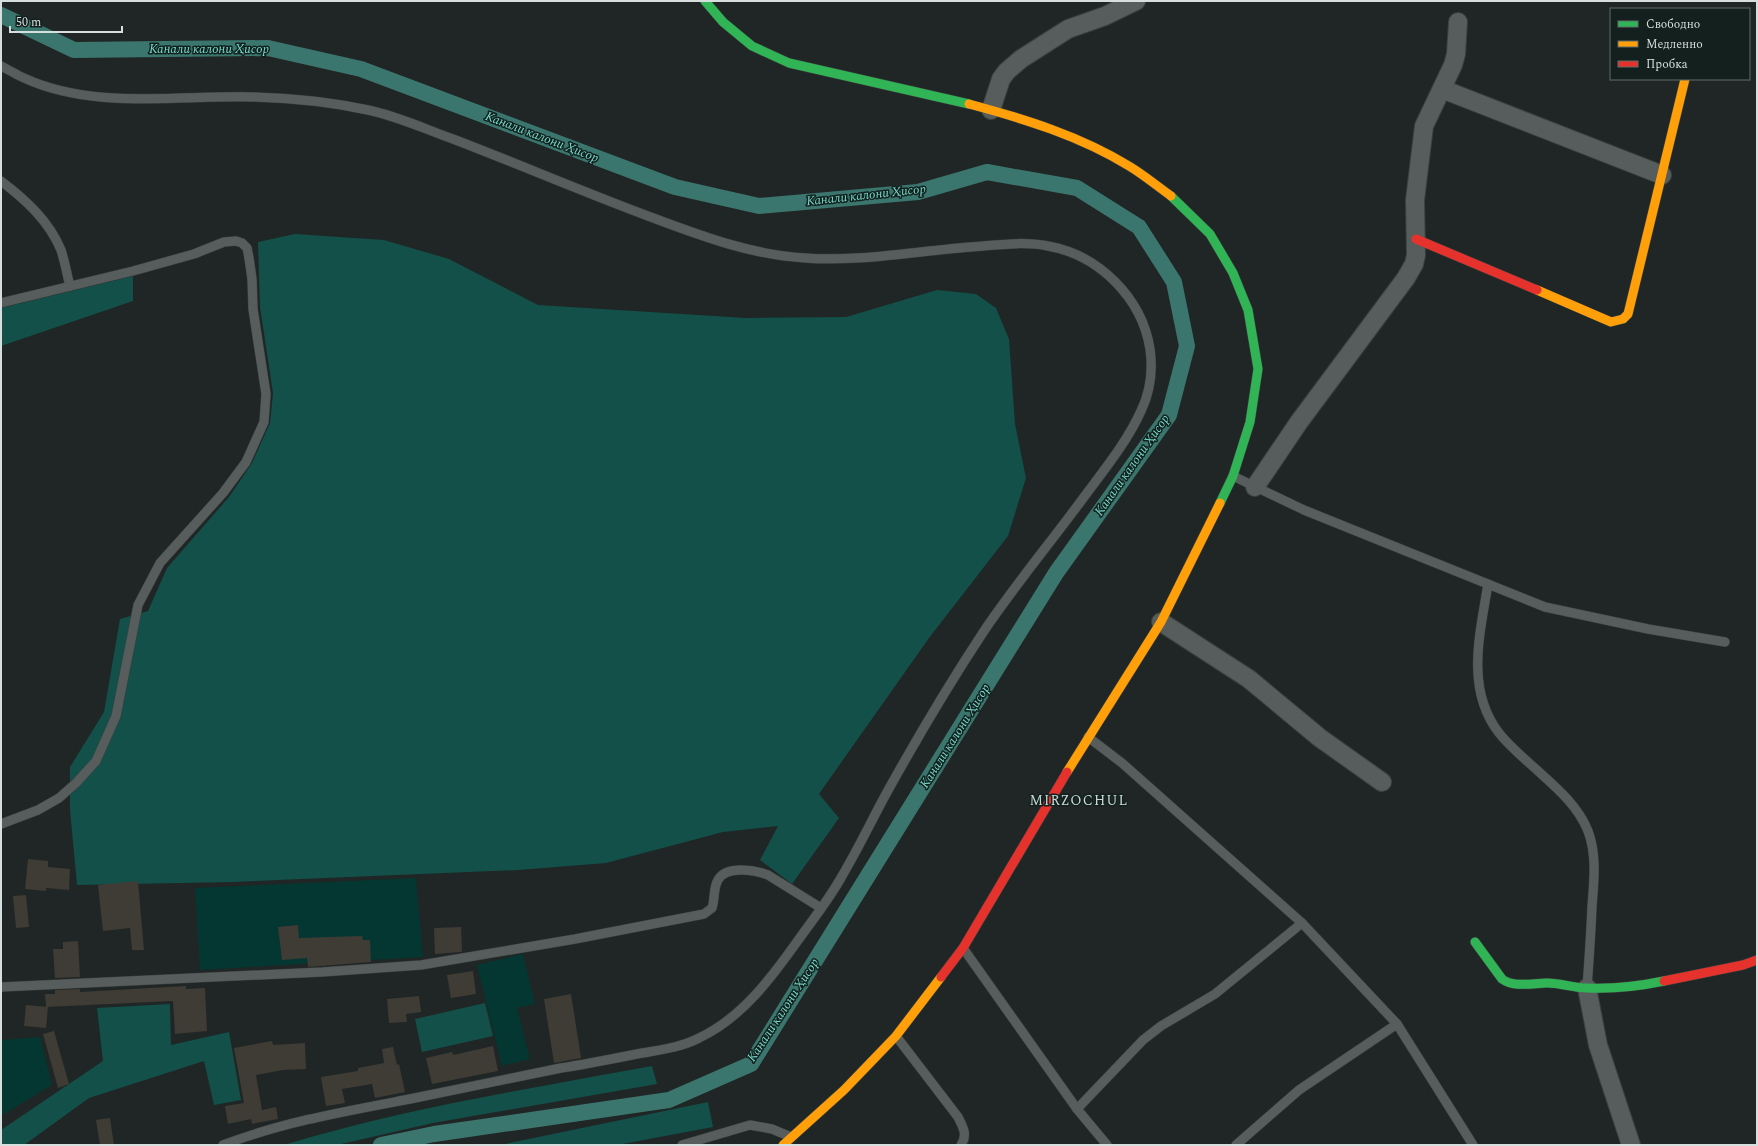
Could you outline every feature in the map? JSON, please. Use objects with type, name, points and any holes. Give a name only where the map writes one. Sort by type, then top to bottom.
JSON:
[{"type":"street","points":[[705,1],[723,22],[752,46],[789,63],[950,99],[1025,119],[1083,142],[1129,166],[1172,197],[1210,234],[1234,273],[1248,310],[1258,369],[1250,422],[1233,476],[1160,622],[1088,737],[963,948],[896,1036],[844,1090],[791,1136],[783,1145]]},
{"type":"street","points":[[991,110],[1001,79],[1007,71],[1021,59],[1068,29],[1104,16],[1136,1]]},
{"type":"street","points":[[1255,487],[1299,422],[1406,278],[1414,264],[1416,256],[1415,200],[1424,126],[1453,66],[1456,54],[1458,22]]},
{"type":"street","points":[[1416,239],[1611,322],[1619,321],[1628,314],[1685,80]]},
{"type":"street","points":[[1442,89],[1662,175]]},
{"type":"street","points":[[1160,622],[1249,679],[1320,738],[1382,782]]},
{"type":"street","points":[[1475,942],[1506,982],[1518,984],[1548,983],[1587,988],[1649,984],[1743,965],[1757,960]]},
{"type":"street","points":[[1587,988],[1598,1045],[1631,1145]]},
{"type":"lane","points":[[1,66],[22,78],[43,86],[76,94],[113,98],[257,97],[332,104],[373,111],[515,163],[622,207],[691,232],[745,249],[772,255],[804,258],[850,259],[1016,243],[1048,246],[1072,253],[1091,262],[1110,277],[1131,297],[1145,325],[1152,369],[1148,391],[1139,416],[1104,471],[1008,596],[953,679],[892,783],[840,880],[783,961],[754,997],[733,1015],[698,1039],[671,1048],[524,1075],[305,1120],[250,1135],[223,1145]]},
{"type":"lane","points":[[1,180],[25,199],[50,230],[61,251],[70,286]]},
{"type":"lane","points":[[1,303],[194,254],[224,242],[236,241],[242,243],[246,248],[252,278],[253,309],[266,394],[264,422],[246,462],[223,492],[160,563],[138,605],[116,716],[96,761],[76,784],[59,798],[38,810],[1,824]]},
{"type":"lane","points":[[1233,476],[1304,510],[1545,607],[1648,629],[1725,642]]},
{"type":"lane","points":[[1488,584],[1478,645],[1477,676],[1484,704],[1499,733],[1516,751],[1560,790],[1580,815],[1592,844],[1594,871],[1587,988]]},
{"type":"lane","points":[[1088,737],[1122,763],[1302,923],[1396,1024],[1473,1145]]},
{"type":"lane","points":[[1,987],[322,972],[428,964],[575,939],[704,914],[712,908],[718,880],[726,873],[739,870],[750,870],[768,875],[821,908]]},
{"type":"lane","points":[[1076,1109],[1143,1040],[1161,1026],[1215,994],[1302,923]]},
{"type":"lane","points":[[963,948],[1076,1109],[1107,1145]]},
{"type":"lane","points":[[1236,1145],[1298,1090],[1396,1024]]},
{"type":"lane","points":[[896,1036],[958,1117],[965,1131],[964,1140],[961,1145]]},
{"type":"lane","points":[[682,1145],[750,1125],[772,1129],[791,1136]]},
{"type":"green space","points":[[295,234],[384,240],[449,259],[538,305],[746,318],[846,317],[937,290],[976,294],[996,308],[1009,339],[1015,424],[1026,478],[1008,536],[929,638],[819,794],[839,818],[792,884],[760,860],[778,826],[723,832],[606,863],[518,870],[233,882],[77,885],[70,810],[70,767],[104,712],[120,619],[148,611],[167,568],[229,497],[252,463],[270,423],[273,393],[260,307],[258,242]]},
{"type":"green space","points":[[133,276],[133,301],[1,346],[1,308]]},
{"type":"green space","points":[[416,878],[423,957],[200,970],[195,888]]},
{"type":"green space","points":[[523,954],[535,1004],[517,1008],[530,1059],[502,1066],[477,965]]},
{"type":"green space","points":[[485,1003],[493,1036],[422,1052],[415,1019]]},
{"type":"green space","points":[[170,1004],[171,1045],[229,1032],[241,1100],[214,1105],[204,1061],[89,1098],[24,1145],[1,1145],[1,1130],[103,1061],[97,1008]]},
{"type":"green space","points":[[40,1037],[52,1085],[1,1116],[1,1040]]},
{"type":"green space","points":[[652,1066],[657,1084],[433,1123],[337,1145],[284,1145],[375,1120],[467,1100]]},
{"type":"green space","points":[[708,1102],[713,1127],[617,1145],[500,1145]]},
{"type":"building","points":[[28,859],[48,861],[48,867],[70,869],[69,890],[46,888],[46,891],[25,889]]},
{"type":"building","points":[[138,881],[144,950],[132,950],[130,928],[103,931],[98,885]]},
{"type":"building","points":[[26,895],[29,927],[16,928],[13,896]]},
{"type":"building","points":[[298,925],[299,938],[362,936],[363,940],[370,940],[371,962],[308,967],[307,958],[282,960],[278,927]]},
{"type":"building","points":[[461,927],[462,952],[435,954],[434,928]]},
{"type":"building","points":[[78,941],[80,977],[55,978],[53,949],[63,949],[63,942]]},
{"type":"building","points":[[473,971],[476,994],[451,998],[447,975]]},
{"type":"building","points":[[186,986],[186,989],[205,988],[207,1031],[175,1034],[173,1001],[46,1007],[45,994],[55,994],[55,990],[80,989],[80,992]]},
{"type":"building","points":[[571,994],[581,1058],[554,1063],[544,999]]},
{"type":"building","points":[[419,996],[421,1012],[406,1014],[407,1022],[389,1023],[387,999]]},
{"type":"building","points":[[26,1005],[48,1007],[46,1028],[24,1026]]},
{"type":"building","points":[[54,1031],[69,1084],[58,1088],[43,1034]]},
{"type":"building","points":[[272,1041],[273,1045],[305,1043],[306,1069],[283,1070],[256,1075],[262,1110],[276,1107],[278,1119],[252,1124],[251,1119],[228,1124],[225,1106],[244,1103],[234,1048]]},
{"type":"building","points":[[493,1046],[498,1071],[432,1084],[426,1058],[452,1052],[453,1055]]},
{"type":"building","points":[[393,1047],[397,1065],[399,1064],[405,1092],[375,1098],[372,1084],[342,1089],[345,1103],[326,1106],[321,1077],[358,1071],[358,1068],[384,1063],[382,1049]]},
{"type":"building","points":[[110,1118],[114,1145],[100,1145],[96,1120]]},
{"type":"waterway","name":"Канали калони Ҳисор","points":[[1,15],[74,50],[268,48],[361,69],[675,187],[759,206],[918,192],[987,172],[1077,188],[1139,227],[1174,282],[1187,346],[1169,415],[1056,573],[751,1064],[669,1100],[434,1134],[381,1145]]},
{"type":"traffic: fast","points":[[705,1],[723,22],[752,46],[789,63],[969,104]]},
{"type":"traffic: fast","points":[[1171,196],[1210,234],[1233,273],[1248,310],[1258,369],[1250,422],[1233,476],[1220,503]]},
{"type":"traffic: fast","points":[[1475,942],[1502,979],[1507,982],[1518,984],[1552,983],[1582,988],[1606,988],[1626,987],[1664,981]]},
{"type":"traffic: slow","points":[[1537,290],[1611,322],[1623,319],[1628,314],[1685,80]]},
{"type":"traffic: slow","points":[[969,104],[1031,122],[1072,137],[1135,169],[1171,196]]},
{"type":"traffic: slow","points":[[1067,772],[1161,622],[1220,503]]},
{"type":"traffic: slow","points":[[783,1145],[844,1090],[896,1036],[941,977]]},
{"type":"traffic: jam","points":[[1416,239],[1537,290]]},
{"type":"traffic: jam","points":[[941,977],[963,948],[1067,772]]},
{"type":"traffic: jam","points":[[1664,981],[1743,965],[1757,960]]},
{"type":"district","name":"MIRZOCHUL","points":[[1079,800]]}]
